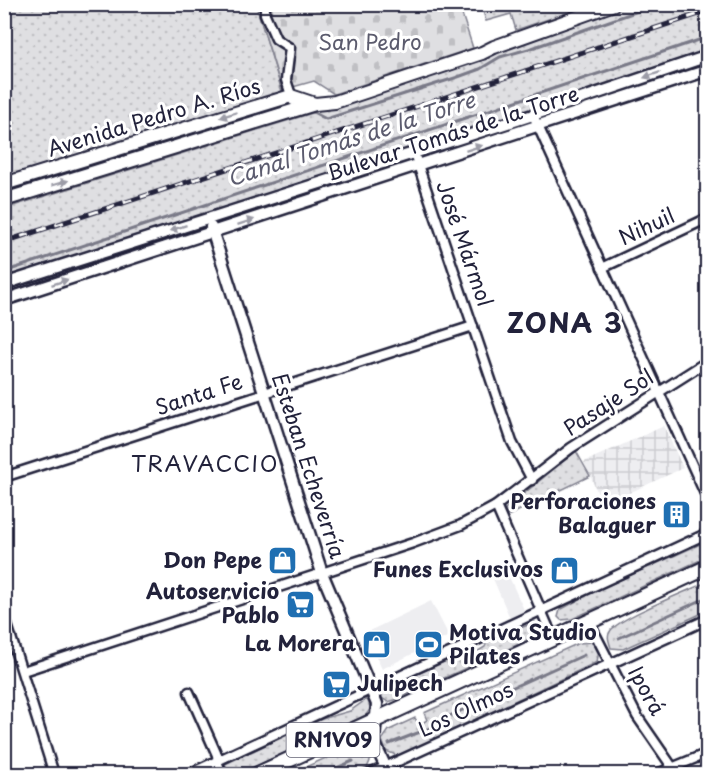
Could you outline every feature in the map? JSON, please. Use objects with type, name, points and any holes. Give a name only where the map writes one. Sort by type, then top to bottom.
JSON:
[{"type":"main road","name":"Avenida Pedro A. Ríos","points":[[4,200],[315,104],[335,102],[482,53],[614,4]]},
{"type":"main road","name":"Avenida Pedro A. Ríos","points":[[4,184],[291,96],[315,104]]},
{"type":"main road","points":[[250,109],[254,123]]},
{"type":"main road","name":"RN1V09","points":[[258,774],[708,567]]},
{"type":"street","points":[[265,4],[265,14],[276,39],[290,48],[286,80],[296,110]]},
{"type":"street","name":"Bulevar Tomás de la Torre","points":[[4,284],[533,115],[708,56]]},
{"type":"street","name":"Bulevar Tomás de la Torre","points":[[4,300],[708,70]]},
{"type":"street","points":[[533,115],[708,500]]},
{"type":"street","name":"José Mármol","points":[[414,153],[512,442],[532,480]]},
{"type":"street","name":"Nihuil","points":[[602,268],[708,218]]},
{"type":"street","name":"Esteban Echeverría","points":[[208,219],[322,573],[377,704],[374,742],[388,771]]},
{"type":"street","name":"Santa Fe","points":[[4,477],[473,326]]},
{"type":"street","name":"Pasaje Sol","points":[[23,671],[413,543],[461,525],[496,506],[571,448],[708,361]]},
{"type":"street","points":[[496,506],[553,638]]},
{"type":"street","points":[[189,774],[708,533]]},
{"type":"street","points":[[4,615],[54,774]]},
{"type":"street","name":"Los Olmos","points":[[370,774],[388,771],[708,619]]},
{"type":"street","name":"Iporá","points":[[589,622],[637,716],[674,771]]},
{"type":"street","points":[[189,692],[217,755],[222,774]]},
{"type":"street","points":[[657,774],[674,771],[708,753]]},
{"type":"shaded area","points":[[664,426],[683,468],[603,505],[584,462]]},
{"type":"shaded area","points":[[505,568],[525,612],[510,618],[491,574]]},
{"type":"shaded area","points":[[431,601],[449,636],[382,669],[363,634]]},
{"type":"green space","points":[[481,4],[590,5],[516,30],[511,14],[486,21]]},
{"type":"green space","points":[[5,5],[256,5],[284,98],[315,104],[614,5],[707,5],[707,56],[5,284]]},
{"type":"green space","name":"San Pedro","points":[[256,5],[459,5],[473,48],[334,94],[314,81],[282,90]]},
{"type":"green space","points":[[404,160],[409,164],[218,225],[219,220]]},
{"type":"green space","points":[[198,226],[202,230],[5,295],[4,288]]},
{"type":"green space","points":[[576,451],[590,476],[508,516],[505,509]]},
{"type":"green space","points":[[707,541],[707,557],[572,619],[561,620],[558,617],[560,610],[593,592]]},
{"type":"green space","points":[[707,582],[707,611],[623,649],[611,648],[609,634],[618,624]]},
{"type":"green space","points":[[535,622],[540,633],[532,638],[398,699],[388,702],[382,698],[382,692],[392,685],[460,655],[470,656],[485,647],[487,642]]},
{"type":"green space","points":[[594,642],[599,651],[597,662],[398,756],[386,751],[382,740],[389,730],[415,718],[419,725],[427,720],[424,713],[579,643]]},
{"type":"green space","points":[[367,699],[371,708],[366,715],[239,774],[229,774],[225,764],[322,719],[350,711]]},
{"type":"green space","points":[[368,747],[373,754],[367,768],[354,774],[290,774],[348,748]]},
{"type":"waterway","points":[[4,208],[313,112],[326,119],[458,77],[480,69],[500,57],[658,4]]},
{"type":"waterway","name":"Canal Tomás de la Torre","points":[[4,272],[708,37]]},
{"type":"waterway","points":[[619,638],[708,597]]},
{"type":"waterway","points":[[389,744],[428,729],[434,723],[584,655]]},
{"type":"waterway","points":[[323,774],[353,761]]},
{"type":"railway","points":[[4,242],[708,11]]},
{"type":"place","name":"Perforaciones Balaguer","points":[[677,514]]},
{"type":"place","name":"Don Pepe","points":[[283,561]]},
{"type":"place","name":"Funes Exclusivos","points":[[564,570]]},
{"type":"place","name":"Autoservicio Pablo","points":[[300,604]]},
{"type":"place","name":"La Morera","points":[[377,644]]},
{"type":"place","name":"Motiva Studio Pilates","points":[[428,645]]},
{"type":"place","name":"Julipech","points":[[336,684]]},
{"type":"district","name":"ZONA 3","points":[[565,324]]},
{"type":"district","name":"TRAVACCIO","points":[[205,464]]}]
